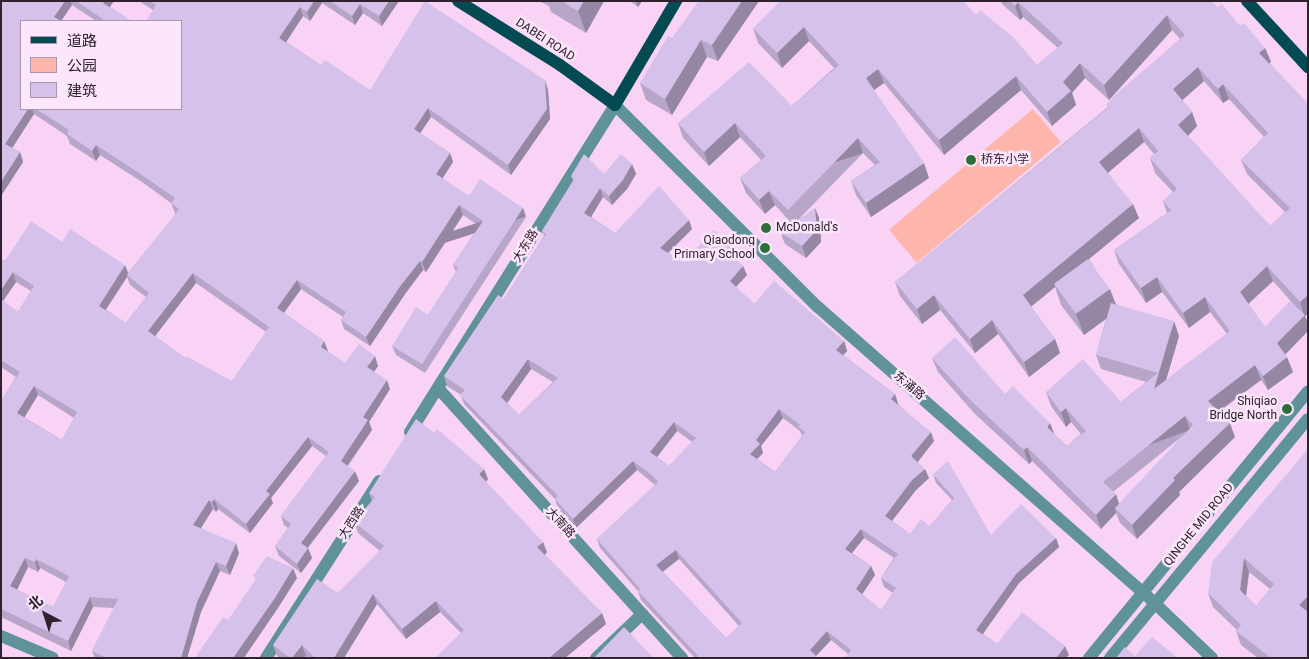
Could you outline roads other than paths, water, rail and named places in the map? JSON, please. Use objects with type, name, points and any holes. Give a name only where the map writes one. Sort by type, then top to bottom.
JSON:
[{"type":"main road","name":"DABEI ROAD","points":[[458,1],[560,66],[615,105]]},
{"type":"main road","points":[[615,105],[676,1]]},
{"type":"main road","points":[[1247,1],[1308,67]]},
{"type":"street","name":"大东路","points":[[438,388],[615,105]]},
{"type":"street","name":"东涌路","points":[[615,105],[818,307],[1144,593],[1212,658]]},
{"type":"street","points":[[402,445],[438,388]]},
{"type":"street","name":"大南路","points":[[438,388],[682,658]]},
{"type":"street","name":"QINGHE MID ROAD","points":[[1089,658],[1308,391]]},
{"type":"street","name":"QINGHE MID ROAD","points":[[1110,658],[1308,419]]},
{"type":"street","name":"大西路","points":[[266,658],[386,470]]},
{"type":"street","points":[[596,658],[642,614]]},
{"type":"street","points":[[1,636],[53,658]]},
{"type":"place","name":"桥东小学","points":[[971,160]]},
{"type":"place","name":"McDonald's","points":[[766,228]]},
{"type":"place","name":"Qiaodong Primary School","points":[[765,248]]},
{"type":"place","name":"Shiqiao Bridge North","points":[[1287,409]]}]
